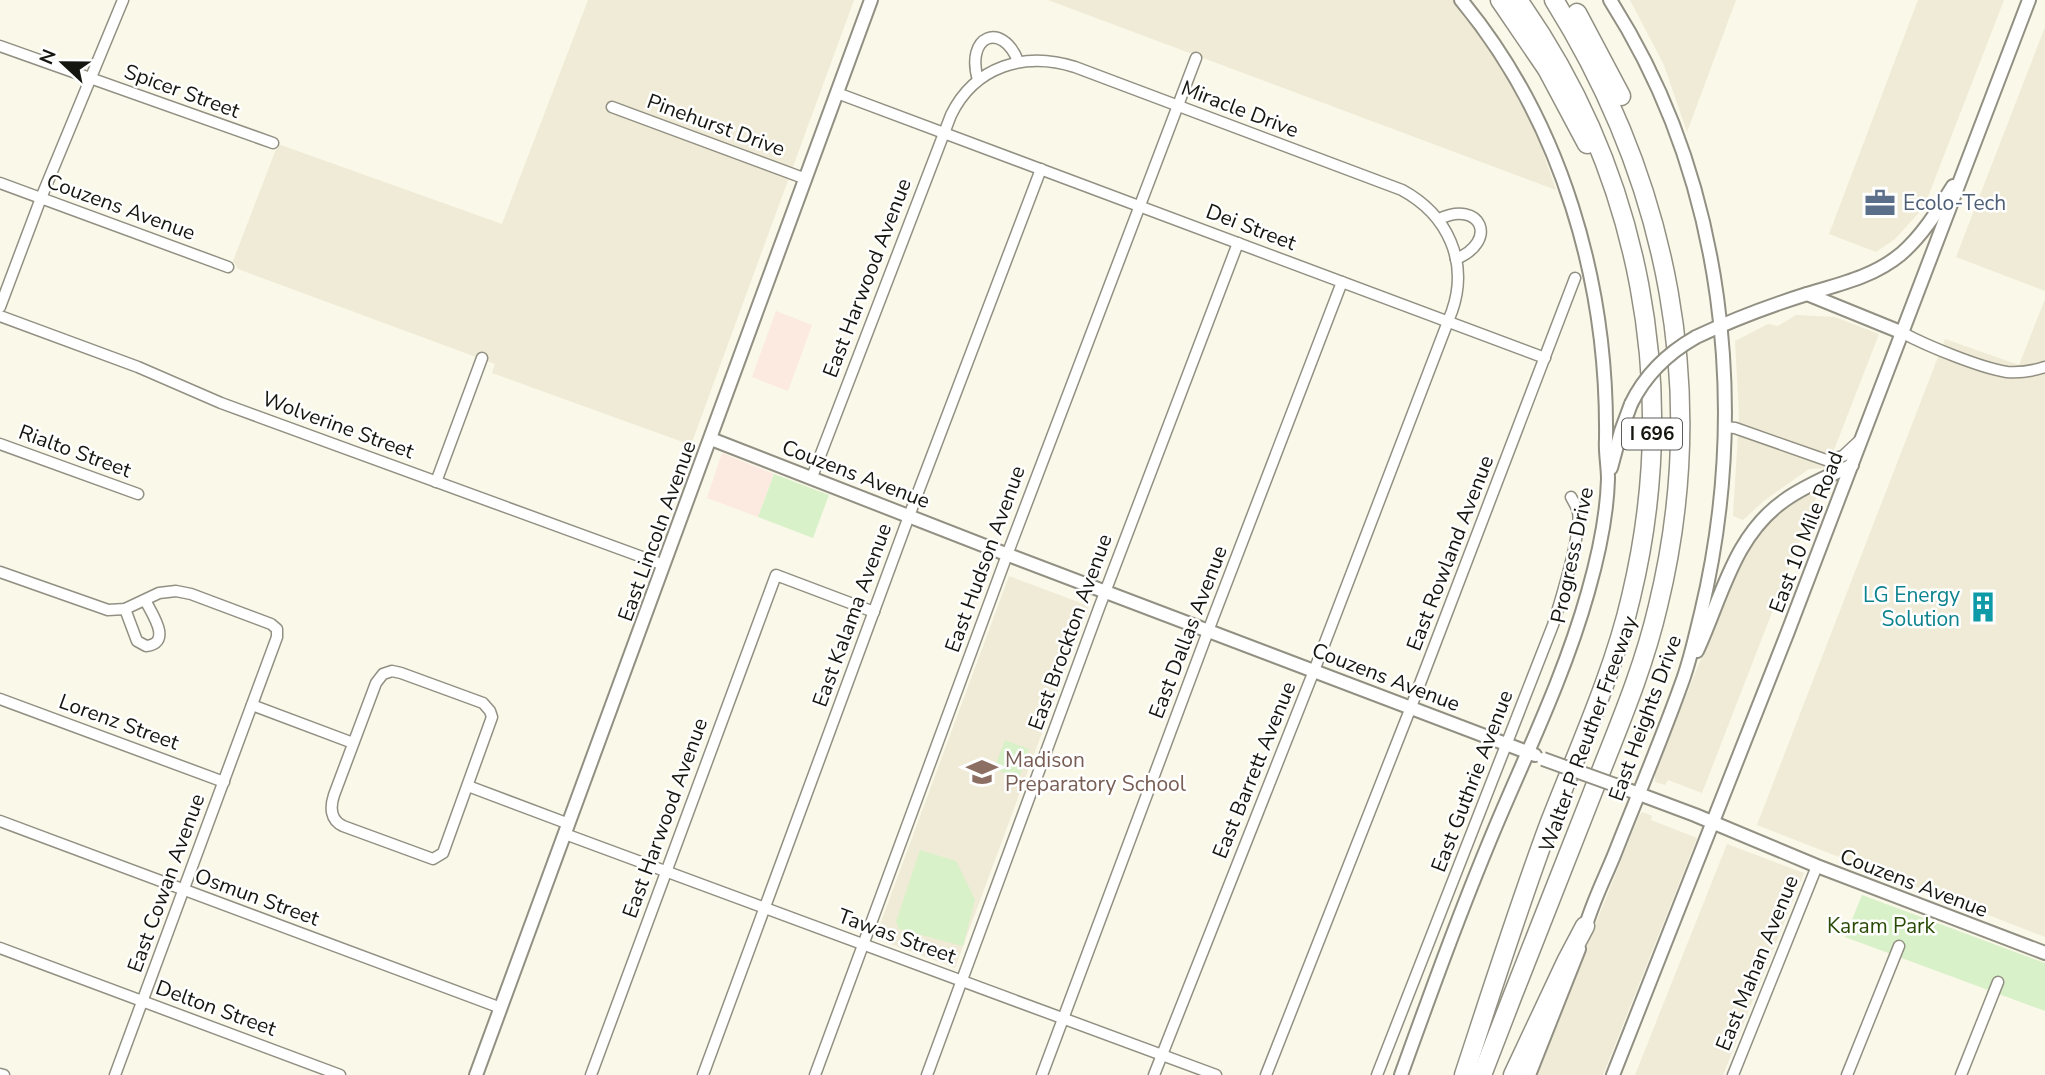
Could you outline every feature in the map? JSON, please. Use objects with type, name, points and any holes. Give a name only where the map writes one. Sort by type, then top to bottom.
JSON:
[{"type":"highway","points":[[1500,0],[1547,69],[1594,156],[1609,174]]},
{"type":"highway","name":"Walter P Reuther Freeway","points":[[1464,1075],[1529,877],[1619,642],[1631,598],[1648,502],[1652,438],[1650,352],[1631,240],[1609,174],[1581,106],[1560,66],[1518,0]]},
{"type":"highway","name":"Walter P Reuther Freeway","points":[[1482,1075],[1635,684],[1667,567],[1681,450],[1679,359],[1667,278],[1646,194],[1603,86],[1554,0]]},
{"type":"highway","points":[[1568,0],[1595,44],[1627,110],[1634,129],[1646,194]]},
{"type":"highway","points":[[1513,1075],[1585,926]]},
{"type":"main road","name":"East Lincoln Avenue","points":[[476,1075],[872,0]]},
{"type":"main road","name":"Progress Drive","points":[[1401,1075],[1450,941],[1565,662],[1588,591],[1600,536],[1608,479],[1602,345],[1581,235],[1556,162],[1531,108],[1509,68],[1461,0]]},
{"type":"main road","name":"East Heights Drive","points":[[1529,1075],[1575,963],[1585,926],[1682,683],[1699,623],[1721,505],[1725,427],[1720,325],[1708,247],[1683,156],[1652,78],[1610,0]]},
{"type":"main road","name":"East 10 Mile Road","points":[[1613,1075],[1863,438],[2029,0]]},
{"type":"main road","points":[[1608,479],[1631,404],[1655,368],[1696,337],[1720,325],[1859,279],[1899,255],[1929,224],[1966,164]]},
{"type":"main road","points":[[1807,294],[1903,333]]},
{"type":"main road","name":"Couzens Avenue","points":[[711,439],[1007,555],[1528,751],[2045,953]]},
{"type":"main road","points":[[1682,683],[1737,555],[1752,532],[1783,501],[1852,465]]},
{"type":"street","points":[[0,307],[41,198],[123,0]]},
{"type":"street","points":[[978,80],[975,50],[984,41],[996,38],[1006,42],[1018,61]]},
{"type":"street","name":"Spicer Street","points":[[0,46],[273,143]]},
{"type":"street","name":"East Hudson Avenue","points":[[814,1075],[1007,555],[1196,58]]},
{"type":"street","name":"Miracle Drive","points":[[944,132],[958,102],[978,80],[1018,61],[1039,60],[1064,64],[1402,190],[1420,201],[1439,219],[1451,240],[1456,259],[1458,289],[1448,322]]},
{"type":"street","name":"Dei Street","points":[[838,93],[1545,358]]},
{"type":"street","name":"Pinehurst Drive","points":[[612,107],[806,179]]},
{"type":"street","name":"East Harwood Avenue","points":[[812,477],[944,132]]},
{"type":"street","name":"East Kalama Avenue","points":[[703,1075],[909,516],[1041,169]]},
{"type":"street","name":"Couzens Avenue","points":[[0,183],[228,267]]},
{"type":"street","points":[[1439,219],[1462,213],[1472,215],[1479,222],[1482,232],[1478,244],[1466,255],[1456,259]]},
{"type":"street","name":"East Brockton Avenue","points":[[927,1075],[1105,592],[1238,243]]},
{"type":"street","name":"East Rowland Avenue","points":[[1266,1075],[1411,707],[1575,278]]},
{"type":"street","name":"East Dallas Avenue","points":[[1042,1075],[1342,282]]},
{"type":"street","name":"Wolverine Street","points":[[0,316],[138,367],[221,403],[664,565]]},
{"type":"street","name":"East Barrett Avenue","points":[[1154,1075],[1314,671],[1448,322]]},
{"type":"street","points":[[1903,333],[1933,347],[1996,369],[2027,372],[2045,367]]},
{"type":"street","points":[[436,482],[482,358]]},
{"type":"street","points":[[1725,427],[1832,460],[1843,456],[1863,438]]},
{"type":"street","name":"Rialto Street","points":[[0,444],[138,494]]},
{"type":"street","name":"East Guthrie Avenue","points":[[1377,1075],[1553,625],[1578,518],[1571,497]]},
{"type":"street","points":[[0,572],[96,607],[125,609],[163,592],[184,592],[275,626],[277,637],[252,705],[354,743]]},
{"type":"street","name":"East Harwood Avenue","points":[[591,1075],[776,575],[874,612]]},
{"type":"street","points":[[125,609],[137,641],[146,646],[155,645],[160,630],[145,600]]},
{"type":"street","points":[[387,672],[401,673],[483,703],[490,710],[491,723],[468,786],[440,857],[430,859],[343,826],[334,820],[331,805],[379,678],[387,672]]},
{"type":"street","name":"Lorenz Street","points":[[0,699],[224,782]]},
{"type":"street","name":"East Cowan Avenue","points":[[115,1075],[252,705]]},
{"type":"street","name":"Tawas Street","points":[[468,786],[666,871],[1216,1075]]},
{"type":"street","name":"Osmun Street","points":[[0,821],[501,1008]]},
{"type":"street","name":"East Mahan Avenue","points":[[1733,1075],[1817,866]]},
{"type":"street","points":[[1847,1075],[1899,946]]},
{"type":"street","name":"Delton Street","points":[[0,948],[340,1075]]},
{"type":"street","points":[[1961,1075],[1998,982]]},
{"type":"shaded area","points":[[588,0],[854,0],[691,445],[492,373],[495,364],[238,269],[233,261],[278,144],[502,224]]},
{"type":"shaded area","points":[[1048,0],[1454,0],[1492,52],[1534,126],[1556,190]]},
{"type":"shaded area","points":[[1630,0],[1736,0],[1687,132],[1664,65]]},
{"type":"shaded area","points":[[1918,0],[2004,0],[1924,207],[1895,239],[1876,252],[1829,234]]},
{"type":"shaded area","points":[[2045,27],[2045,291],[1956,257]]},
{"type":"shaded area","points":[[2045,299],[2045,937],[1757,825],[1945,339],[2019,365]]},
{"type":"shaded area","points":[[776,311],[812,325],[788,391],[752,377]]},
{"type":"shaded area","points":[[1796,315],[1835,317],[1879,334],[1827,468],[1809,469],[1765,500],[1743,520],[1733,516],[1739,416],[1735,341],[1768,324],[1778,326]]},
{"type":"shaded area","points":[[722,453],[774,474],[758,517],[707,498]]},
{"type":"shaded area","points":[[1821,486],[1702,793],[1668,780],[1665,785],[1655,782],[1655,774],[1739,563],[1751,543],[1779,512]]},
{"type":"shaded area","name":"Madison Preparatory School","points":[[1009,576],[1089,606],[955,968],[875,938]]},
{"type":"shaded area","points":[[1642,812],[1652,816],[1651,820],[1697,838],[1603,1075],[1535,1075],[1639,816]]},
{"type":"shaded area","points":[[1727,844],[1804,873],[1723,1075],[1635,1075]]},
{"type":"green space","points":[[774,474],[829,495],[813,538],[758,517]]},
{"type":"green space","points":[[1005,740],[1029,749],[1019,778],[994,769]]},
{"type":"green space","points":[[920,850],[956,861],[975,900],[963,946],[899,929],[896,922]]},
{"type":"green space","name":"Karam Park","points":[[1862,895],[2045,963],[2045,1011],[1845,937]]},
{"type":"place","name":"Ecolo-Tech","points":[[1880,203]]},
{"type":"place","name":"LG Energy Solution","points":[[1983,607]]},
{"type":"place","name":"Madison Preparatory School","points":[[982,772]]}]
